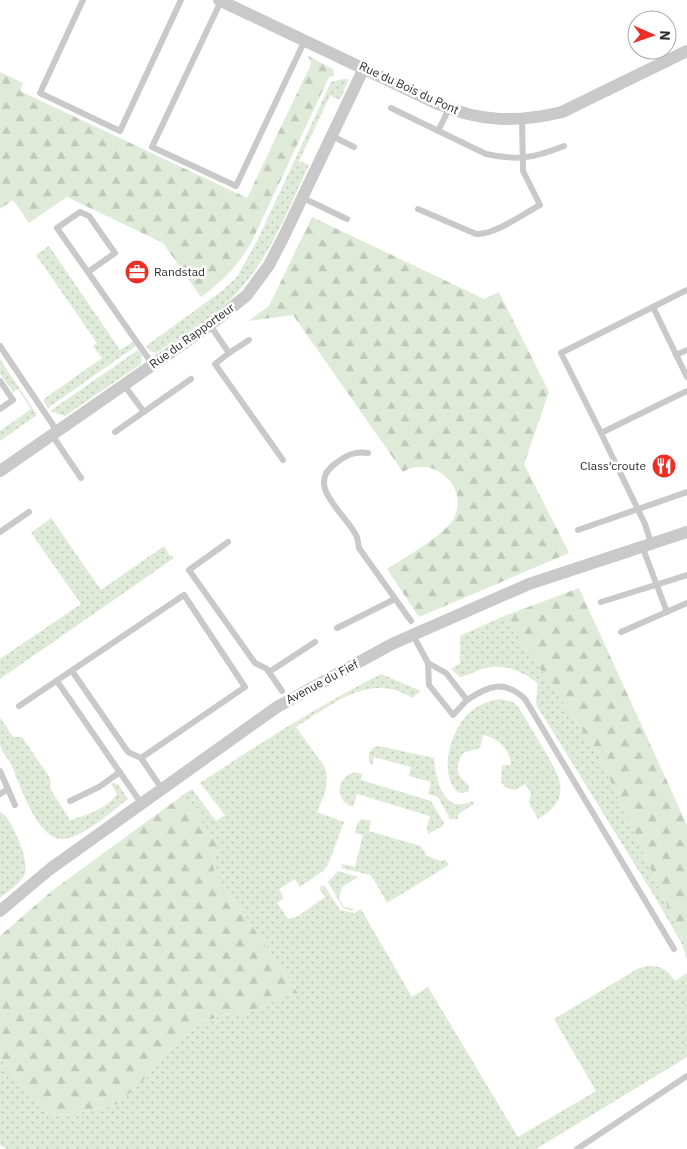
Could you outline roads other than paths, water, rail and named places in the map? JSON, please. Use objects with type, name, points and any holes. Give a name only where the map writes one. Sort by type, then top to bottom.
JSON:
[{"type":"street","name":"Rue du Bois du Pont","points":[[220,1],[449,109],[481,118],[522,119],[562,112],[687,51]]},
{"type":"street","name":"Rue du Rapporteur","points":[[0,471],[210,325],[225,314],[258,282],[284,236],[364,68]]},
{"type":"street","name":"Avenue du Fief","points":[[0,911],[50,869],[277,707],[392,644],[528,584],[687,532]]},
{"type":"lane","points":[[83,0],[40,93],[120,131],[181,0]]},
{"type":"lane","points":[[220,1],[152,147],[236,186],[305,40]]},
{"type":"lane","points":[[391,108],[486,154],[499,157],[522,158],[540,156],[564,146]]},
{"type":"lane","points":[[438,131],[449,109]]},
{"type":"lane","points":[[418,209],[476,234],[493,230],[540,205],[523,171],[522,119]]},
{"type":"lane","points":[[332,136],[354,146]]},
{"type":"lane","points":[[302,198],[347,219]]},
{"type":"lane","points":[[88,272],[115,253],[89,216],[80,212],[57,228],[153,365]]},
{"type":"lane","points":[[667,612],[656,584],[638,509],[561,353],[687,290]]},
{"type":"lane","points":[[653,307],[687,377]]},
{"type":"lane","points":[[210,325],[230,354]]},
{"type":"lane","points":[[249,340],[215,364],[283,460]]},
{"type":"lane","points":[[0,346],[81,478]]},
{"type":"lane","points":[[676,354],[687,350]]},
{"type":"lane","points":[[115,432],[191,379]]},
{"type":"lane","points":[[0,381],[13,400],[0,409]]},
{"type":"lane","points":[[124,385],[144,412]]},
{"type":"lane","points":[[601,433],[687,391]]},
{"type":"lane","points":[[368,453],[354,452],[348,454],[331,466],[327,471],[324,487],[326,496],[356,536],[359,548],[411,621]]},
{"type":"lane","points":[[578,530],[687,492]]},
{"type":"lane","points":[[0,532],[29,512]]},
{"type":"lane","points":[[228,542],[189,570],[255,663],[267,669],[282,691]]},
{"type":"lane","points":[[601,602],[687,575]]},
{"type":"lane","points":[[19,706],[184,595],[246,687],[141,758]]},
{"type":"lane","points":[[337,628],[395,599]]},
{"type":"lane","points":[[621,632],[687,603]]},
{"type":"lane","points":[[413,635],[428,663],[429,685],[453,715],[467,700],[480,691],[496,686],[507,687],[517,691],[526,699],[674,949]]},
{"type":"lane","points":[[269,672],[315,642]]},
{"type":"lane","points":[[428,663],[446,673],[467,700]]},
{"type":"lane","points":[[72,671],[128,752],[141,758],[162,789]]},
{"type":"lane","points":[[57,681],[141,804]]},
{"type":"lane","points":[[0,771],[15,805]]},
{"type":"lane","points":[[70,801],[99,787],[120,772]]},
{"type":"lane","points":[[0,794],[8,789]]},
{"type":"lane","points":[[577,1149],[687,1076]]},
{"type":"place","name":"Randstad","points":[[137,272]]},
{"type":"place","name":"Class'croute","points":[[664,466]]}]
